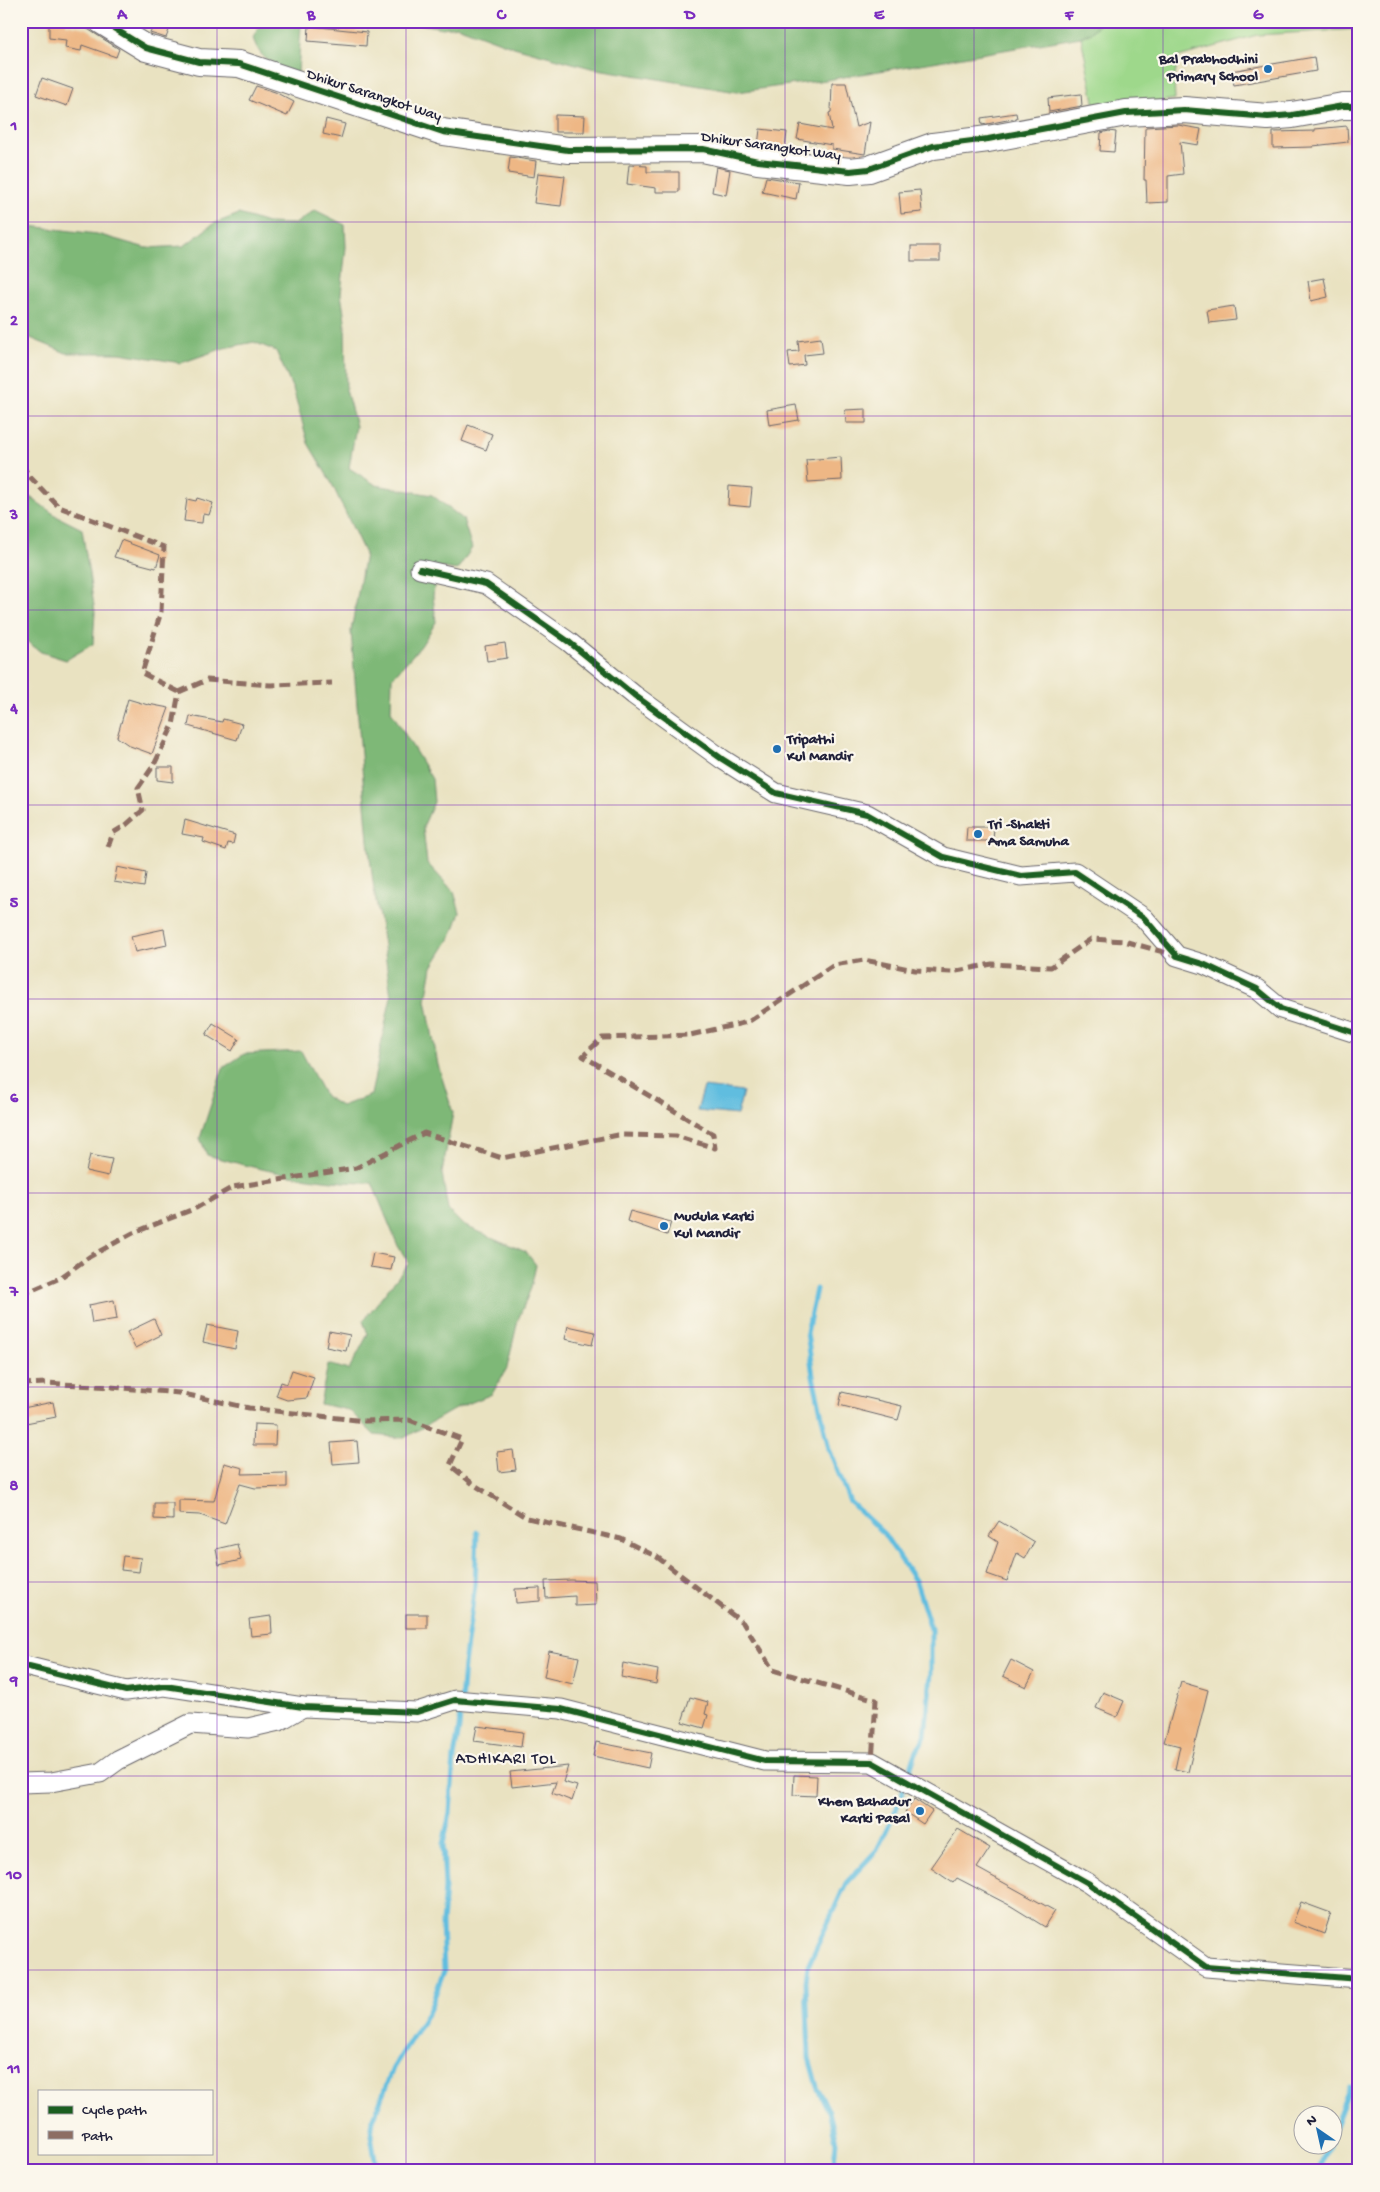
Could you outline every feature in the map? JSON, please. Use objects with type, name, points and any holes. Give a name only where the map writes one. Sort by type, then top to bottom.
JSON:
[{"type":"street","name":"Dhikur Sarangkot Way","points":[[102,21],[146,48],[199,62],[239,64],[443,132],[568,150],[703,149],[758,161],[850,170],[869,169],[933,146],[988,139],[1126,113],[1184,110],[1268,117],[1292,115],[1343,106],[1359,106]]},
{"type":"street","points":[[420,569],[486,584],[569,642],[634,695],[698,742],[776,793],[866,814],[943,857],[1020,876],[1075,872],[1144,918],[1177,956],[1203,964],[1257,988],[1281,1009],[1359,1034]]},
{"type":"street","points":[[21,1665],[126,1691],[165,1686],[303,1707],[417,1712],[455,1700],[561,1709],[765,1761],[872,1762],[1088,1883],[1206,1967],[1359,1979]]},
{"type":"street","points":[[21,1783],[51,1782],[100,1772],[118,1760],[190,1724],[248,1728],[279,1721],[303,1707]]},
{"type":"green space","points":[[258,21],[315,21],[301,26],[298,74],[270,62],[260,53],[253,38],[260,25]]},
{"type":"green space","points":[[403,21],[1101,21],[1093,31],[1081,37],[826,80],[737,92],[591,68],[514,47],[457,26],[442,28]]},
{"type":"green space","points":[[1101,21],[1359,21],[1359,29],[1257,35],[1178,57],[1174,81],[1175,99],[1096,111],[1081,37],[1093,31]]},
{"type":"green space","points":[[315,210],[345,225],[346,247],[341,294],[345,320],[346,390],[356,426],[349,468],[376,485],[432,495],[463,519],[472,548],[457,570],[437,567],[433,596],[436,622],[421,646],[392,678],[391,711],[432,779],[434,802],[423,827],[427,863],[454,892],[460,912],[452,935],[432,967],[426,1000],[438,1065],[453,1113],[442,1173],[448,1210],[463,1225],[526,1252],[536,1265],[531,1288],[518,1320],[507,1368],[492,1394],[455,1409],[404,1438],[374,1435],[349,1410],[320,1404],[328,1364],[349,1370],[368,1334],[363,1321],[409,1263],[398,1246],[372,1183],[309,1178],[227,1161],[207,1155],[200,1138],[223,1068],[244,1054],[301,1051],[325,1096],[341,1106],[371,1095],[391,996],[368,841],[351,631],[365,554],[331,482],[308,443],[294,392],[276,351],[254,342],[224,348],[181,363],[120,353],[66,353],[21,334],[21,225],[97,234],[146,248],[184,246],[213,224],[239,214],[267,223],[295,224]]},
{"type":"green space","points":[[30,497],[58,517],[82,529],[95,612],[93,644],[66,660],[41,652],[21,637],[21,505]]},
{"type":"water","points":[[704,1087],[743,1092],[737,1115],[697,1111]]},
{"type":"building","points":[[49,21],[66,21],[66,24],[86,28],[119,49],[116,57],[82,45],[81,51],[65,48],[66,40],[49,38]]},
{"type":"building","points":[[155,23],[169,30],[166,38],[150,33]]},
{"type":"building","points":[[309,26],[367,32],[366,46],[308,41]]},
{"type":"building","points":[[1314,57],[1316,71],[1234,85],[1231,71]]},
{"type":"building","points":[[42,78],[73,89],[67,106],[36,95]]},
{"type":"building","points":[[832,83],[846,83],[856,127],[870,122],[865,154],[832,149],[832,145],[797,139],[800,124],[832,130],[829,113],[831,112]]},
{"type":"building","points":[[256,86],[275,92],[294,102],[287,116],[249,100]]},
{"type":"building","points":[[1081,94],[1082,106],[1049,112],[1048,98]]},
{"type":"building","points":[[1016,113],[1017,118],[982,125],[981,118]]},
{"type":"building","points":[[555,115],[585,116],[584,132],[555,132]]},
{"type":"building","points":[[326,119],[345,124],[341,138],[323,134]]},
{"type":"building","points":[[1178,125],[1201,129],[1198,145],[1180,142],[1183,174],[1168,176],[1168,202],[1147,203],[1146,180],[1144,180],[1145,129],[1146,127]]},
{"type":"building","points":[[1347,126],[1348,142],[1313,147],[1273,148],[1273,132],[1315,131],[1315,129]]},
{"type":"building","points":[[760,129],[787,132],[785,149],[758,146]]},
{"type":"building","points":[[1116,132],[1114,152],[1100,151],[1101,133]]},
{"type":"building","points":[[510,157],[536,161],[534,177],[508,173]]},
{"type":"building","points":[[629,165],[647,166],[647,172],[679,172],[679,192],[656,192],[656,188],[627,184]]},
{"type":"building","points":[[716,167],[730,170],[726,195],[712,192]]},
{"type":"building","points":[[538,173],[565,176],[561,206],[534,203]]},
{"type":"building","points":[[766,177],[799,182],[796,199],[762,192]]},
{"type":"building","points":[[920,190],[922,212],[901,214],[899,192]]},
{"type":"building","points":[[911,246],[940,246],[940,261],[911,261]]},
{"type":"building","points":[[1324,278],[1328,297],[1311,301],[1308,281]]},
{"type":"building","points":[[1234,306],[1236,320],[1209,323],[1207,310]]},
{"type":"building","points":[[821,338],[823,353],[804,355],[805,365],[790,367],[788,352],[799,351],[798,341]]},
{"type":"building","points":[[796,405],[799,420],[769,425],[767,410]]},
{"type":"building","points":[[866,409],[866,423],[846,423],[845,410]]},
{"type":"building","points":[[468,425],[492,434],[486,450],[462,441]]},
{"type":"building","points":[[841,457],[842,480],[808,482],[806,460]]},
{"type":"building","points":[[729,486],[752,488],[750,507],[728,505]]},
{"type":"building","points":[[197,498],[213,503],[209,515],[203,514],[202,523],[184,521],[187,499],[196,501]]},
{"type":"building","points":[[121,540],[160,555],[156,568],[114,557]]},
{"type":"building","points":[[505,643],[507,658],[487,661],[485,646]]},
{"type":"building","points":[[128,699],[148,705],[169,708],[152,754],[130,746],[117,737]]},
{"type":"building","points":[[190,716],[222,722],[223,719],[242,724],[237,740],[188,726]]},
{"type":"building","points":[[157,767],[173,767],[173,782],[157,780]]},
{"type":"building","points":[[185,820],[235,835],[233,844],[228,843],[226,850],[203,842],[204,838],[182,834]]},
{"type":"building","points":[[967,827],[994,827],[993,841],[966,841]]},
{"type":"building","points":[[117,867],[146,873],[144,887],[114,882]]},
{"type":"building","points":[[164,929],[167,945],[135,952],[131,936]]},
{"type":"building","points":[[213,1023],[239,1039],[232,1051],[206,1035]]},
{"type":"building","points":[[90,1155],[112,1159],[108,1176],[86,1171]]},
{"type":"building","points":[[630,1211],[671,1222],[667,1235],[627,1221]]},
{"type":"building","points":[[373,1253],[394,1257],[391,1270],[370,1267]]},
{"type":"building","points":[[114,1300],[117,1319],[92,1323],[89,1305]]},
{"type":"building","points":[[154,1319],[161,1335],[135,1348],[127,1332]]},
{"type":"building","points":[[207,1325],[238,1331],[235,1349],[203,1342]]},
{"type":"building","points":[[568,1326],[595,1332],[592,1345],[565,1339]]},
{"type":"building","points":[[329,1331],[350,1335],[346,1351],[326,1347]]},
{"type":"building","points":[[292,1370],[314,1377],[307,1398],[287,1400],[276,1396],[281,1382],[287,1384]]},
{"type":"building","points":[[842,1392],[902,1406],[898,1420],[839,1405]]},
{"type":"building","points":[[53,1402],[56,1417],[26,1423],[23,1408]]},
{"type":"building","points":[[254,1424],[276,1425],[275,1445],[253,1445]]},
{"type":"building","points":[[357,1441],[359,1462],[333,1464],[331,1443]]},
{"type":"building","points":[[513,1450],[516,1470],[499,1472],[497,1452]]},
{"type":"building","points":[[224,1463],[243,1468],[242,1474],[287,1473],[287,1487],[255,1488],[240,1484],[225,1524],[200,1515],[179,1514],[179,1500],[214,1501]]},
{"type":"building","points":[[154,1503],[173,1503],[173,1520],[154,1519]]},
{"type":"building","points":[[999,1521],[1034,1542],[1025,1558],[1017,1553],[1007,1581],[987,1574],[998,1542],[989,1536]]},
{"type":"building","points":[[237,1544],[241,1560],[219,1565],[216,1549]]},
{"type":"building","points":[[123,1556],[141,1558],[139,1572],[121,1570]]},
{"type":"building","points":[[545,1581],[595,1581],[596,1605],[575,1606],[575,1596],[546,1598]]},
{"type":"building","points":[[540,1588],[540,1601],[516,1603],[515,1589]]},
{"type":"building","points":[[406,1614],[427,1614],[427,1628],[406,1628]]},
{"type":"building","points":[[271,1616],[272,1634],[251,1636],[249,1619]]},
{"type":"building","points":[[549,1651],[579,1657],[573,1684],[544,1677]]},
{"type":"building","points":[[1011,1660],[1034,1672],[1026,1687],[1003,1676]]},
{"type":"building","points":[[623,1663],[658,1670],[656,1684],[621,1677]]},
{"type":"building","points":[[1181,1682],[1208,1690],[1188,1772],[1175,1769],[1180,1746],[1164,1742]]},
{"type":"building","points":[[1103,1692],[1124,1701],[1117,1717],[1096,1708]]},
{"type":"building","points":[[690,1697],[708,1702],[705,1714],[708,1715],[704,1728],[682,1722]]},
{"type":"building","points":[[477,1726],[523,1732],[521,1747],[474,1741]]},
{"type":"building","points":[[596,1742],[651,1753],[648,1768],[593,1756]]},
{"type":"building","points":[[568,1766],[563,1782],[577,1786],[572,1801],[552,1793],[556,1782],[512,1787],[510,1772]]},
{"type":"building","points":[[794,1775],[817,1776],[816,1796],[793,1795]]},
{"type":"building","points":[[914,1799],[932,1811],[923,1824],[905,1812]]},
{"type":"building","points":[[958,1829],[990,1848],[977,1868],[1055,1911],[1045,1927],[1011,1906],[957,1878],[953,1883],[931,1868]]},
{"type":"building","points":[[1301,1902],[1331,1913],[1324,1934],[1293,1922]]},
{"type":"waterway","points":[[816,1289],[807,1333],[813,1376],[829,1449],[850,1502],[884,1534],[916,1582],[931,1629],[931,1674],[925,1736],[916,1753],[896,1810],[877,1850],[846,1883],[808,1966],[806,1982],[809,2058],[817,2087],[829,2112],[836,2142],[833,2171]]},
{"type":"waterway","points":[[377,2171],[371,2135],[373,2120],[393,2068],[429,2011],[444,1971],[442,1923],[445,1887],[443,1844],[450,1813],[464,1665],[475,1585],[477,1532]]},
{"type":"waterway","points":[[1342,2108],[1350,2087]]},
{"type":"waterway","points":[[1319,2171],[1325,2154]]},
{"type":"marked path","points":[[21,464],[31,478],[59,507],[164,547],[161,612],[142,673],[179,692]]},
{"type":"marked path","points":[[179,692],[207,680],[271,685],[332,683]]},
{"type":"marked path","points":[[108,847],[113,833],[126,825],[143,810],[138,788],[154,765],[173,725],[179,692]]},
{"type":"marked path","points":[[21,1295],[60,1278],[89,1257],[133,1233],[196,1208],[233,1187],[356,1168],[424,1133],[502,1158],[618,1135],[676,1136],[715,1148],[713,1134],[583,1056],[602,1038],[690,1035],[748,1022],[834,965],[864,960],[915,970],[952,972],[992,964],[1051,967],[1091,939],[1124,941],[1174,955]]},
{"type":"marked path","points":[[21,1384],[46,1383],[179,1393],[249,1408],[365,1421],[409,1420],[462,1439],[450,1465],[473,1484],[527,1518],[621,1539],[657,1557],[743,1623],[773,1670],[876,1700],[872,1762]]},
{"type":"cycle path","points":[[102,21],[146,48],[199,62],[239,64],[443,132],[568,150],[703,149],[758,161],[850,171],[869,169],[933,146],[988,139],[1126,113],[1184,110],[1268,117],[1292,115],[1343,106],[1359,106]]},
{"type":"cycle path","points":[[420,569],[486,584],[569,642],[634,695],[722,759],[776,793],[867,814],[943,857],[1021,876],[1075,872],[1144,918],[1177,956],[1203,964],[1257,989],[1281,1009],[1359,1034]]},
{"type":"cycle path","points":[[21,1665],[126,1691],[165,1686],[303,1707],[417,1712],[455,1700],[561,1709],[765,1761],[872,1762],[1088,1883],[1206,1967],[1359,1979]]},
{"type":"place","name":"Bal Prabhodhini Primary School","points":[[1268,69]]},
{"type":"place","name":"Tripathi Kul Mandir","points":[[777,749]]},
{"type":"place","name":"Tri -Shakti Ama Samuha","points":[[978,834]]},
{"type":"place","name":"Mudula Karki Kul Mandir","points":[[664,1226]]},
{"type":"place","name":"Khem Bahadur Karki Pasal","points":[[920,1811]]},
{"type":"district","name":"ADHIKARI TOL","points":[[506,1760]]}]
